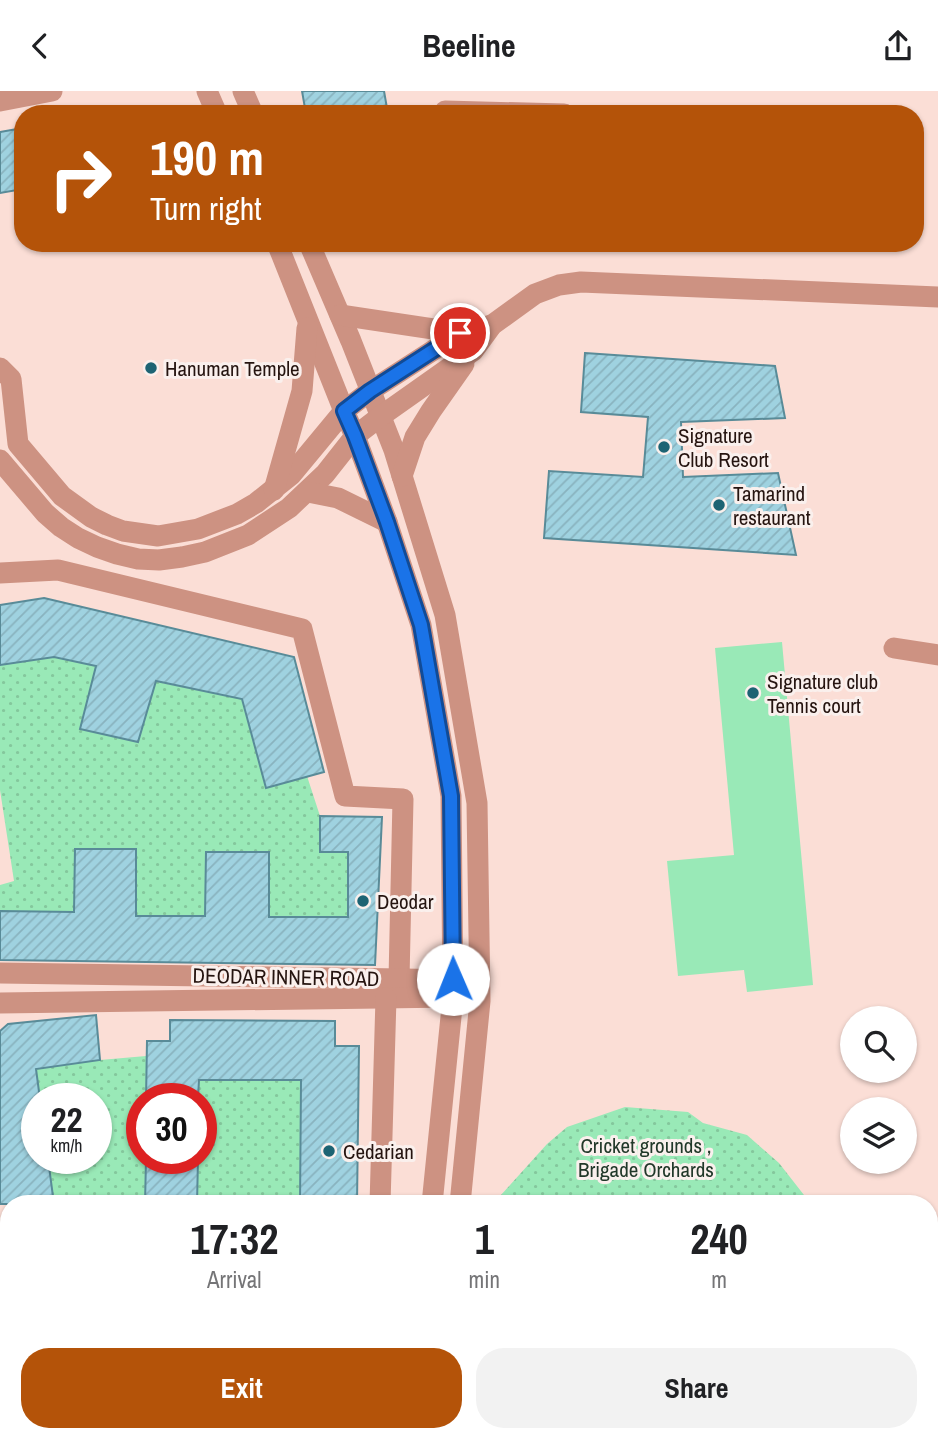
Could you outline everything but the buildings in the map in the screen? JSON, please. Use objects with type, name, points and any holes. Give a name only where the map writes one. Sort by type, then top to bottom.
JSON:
[{"type":"street","points":[[0,101],[52,91]]},
{"type":"street","points":[[280,252],[355,436],[421,625],[451,796],[453,988],[433,1195]]},
{"type":"street","points":[[313,252],[381,416],[445,615],[477,803],[480,991],[461,1195]]},
{"type":"street","points":[[402,476],[415,437],[492,325],[535,295],[559,285],[581,282],[938,297]]},
{"type":"street","points":[[340,315],[460,333]]},
{"type":"street","points":[[274,490],[302,391],[308,322]]},
{"type":"street","points":[[0,368],[11,379],[8,431],[62,496],[107,525],[132,533],[158,536],[198,529],[257,503],[291,475],[344,411],[370,391],[460,333],[492,325]]},
{"type":"street","points":[[0,460],[45,513],[78,538],[117,554],[138,559],[182,557],[227,544],[270,523],[308,492],[355,436],[473,351]]},
{"type":"street","points":[[308,492],[338,498],[387,522]]},
{"type":"street","name":"DEODAR INNER ROAD","points":[[0,573],[58,570],[302,629],[345,796],[403,799],[398,979],[0,973]]},
{"type":"street","points":[[894,648],[938,655]]},
{"type":"street","points":[[398,979],[480,991]]},
{"type":"street","points":[[0,1003],[386,998],[453,988]]},
{"type":"street","points":[[380,1195],[386,998]]},
{"type":"green space","points":[[782,642],[813,985],[747,992],[744,970],[678,976],[667,861],[734,855],[715,648]]},
{"type":"green space","points":[[54,657],[96,666],[81,729],[138,742],[149,704],[130,698],[133,677],[242,699],[266,787],[307,776],[320,816],[320,852],[348,852],[348,917],[240,917],[269,891],[269,852],[206,852],[205,890],[215,916],[120,916],[136,890],[136,849],[75,849],[74,889],[98,912],[0,911],[0,885],[14,881],[0,790],[0,665]]},
{"type":"green space","points":[[146,1056],[146,1083],[126,1083],[126,1174],[146,1174],[145,1195],[53,1195],[50,1174],[112,1174],[112,1083],[38,1083],[36,1069]]},
{"type":"green space","points":[[199,1080],[301,1080],[300,1195],[197,1195],[198,1174],[217,1174],[217,1083],[199,1083]]},
{"type":"green space","name":"Cricket grounds , Brigade Orchards","points":[[625,1107],[688,1112],[703,1123],[747,1135],[779,1163],[804,1195],[501,1195],[547,1144],[567,1127]]},
{"type":"place","name":"Hanuman Temple","points":[[151,368]]},
{"type":"place","name":"Signature Club Resort","points":[[664,447]]},
{"type":"place","name":"Tamarind restaurant","points":[[719,505]]},
{"type":"place","name":"Signature club Tennis court","points":[[753,693]]},
{"type":"place","name":"Deodar","points":[[363,901]]},
{"type":"place","name":"Cedarian","points":[[329,1151]]},
{"type":"route","points":[[453,979],[451,796],[421,625],[387,522],[344,411],[460,333]]}]
